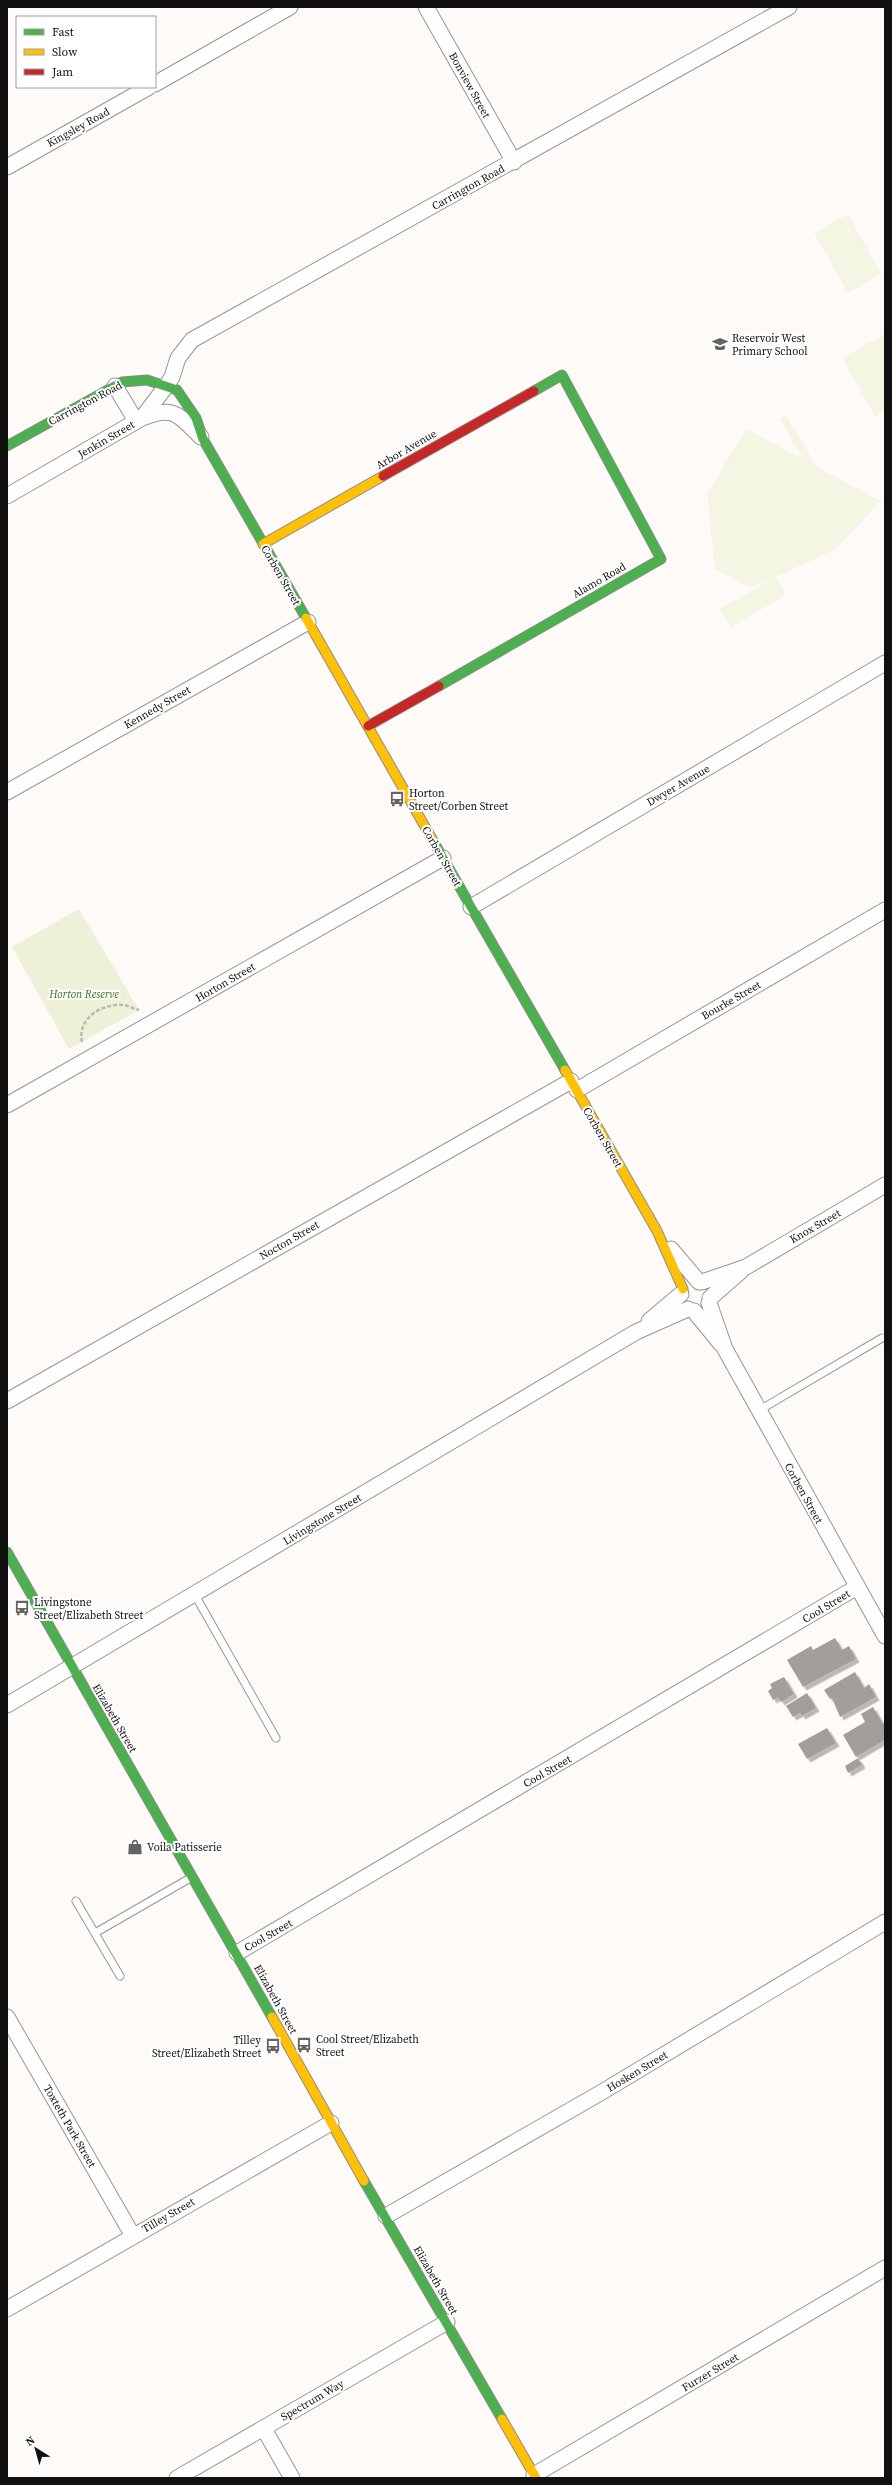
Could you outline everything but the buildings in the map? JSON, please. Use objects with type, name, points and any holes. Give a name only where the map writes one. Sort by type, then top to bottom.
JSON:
[{"type":"street","points":[[156,83],[290,7]]},
{"type":"street","name":"Bonview Street","points":[[426,7],[514,162]]},
{"type":"street","name":"Carrington Road","points":[[139,420],[167,385],[172,377],[178,358],[192,340],[514,162],[789,7]]},
{"type":"street","name":"Kingsley Road","points":[[7,167],[147,88]]},
{"type":"street","name":"Arbor Avenue","points":[[263,544],[562,375]]},
{"type":"street","name":"Alamo Road","points":[[368,726],[661,559],[562,375]]},
{"type":"street","name":"Carrington Road","points":[[7,446],[122,382],[146,380],[167,385],[177,390],[196,418],[203,439]]},
{"type":"street","points":[[115,386],[139,420]]},
{"type":"street","name":"Jenkin Street","points":[[7,496],[139,420],[160,411],[171,412],[185,421],[203,439]]},
{"type":"street","name":"Corben Street","points":[[203,439],[657,1231],[682,1291]]},
{"type":"street","name":"Kennedy Street","points":[[7,792],[308,622]]},
{"type":"street","name":"Dwyer Avenue","points":[[471,907],[885,663]]},
{"type":"street","name":"Horton Street","points":[[7,1105],[443,858]]},
{"type":"street","name":"Bourke Street","points":[[574,1086],[885,910]]},
{"type":"street","name":"Nocton Street","points":[[7,1401],[574,1086]]},
{"type":"street","name":"Knox Street","points":[[700,1282],[746,1267],[885,1185]]},
{"type":"street","name":"Corben Street","points":[[657,1231],[700,1282]]},
{"type":"street","name":"Knox Street","points":[[710,1301],[746,1267]]},
{"type":"street","points":[[700,1282],[708,1289],[710,1301],[702,1309],[691,1310],[682,1302],[682,1291],[689,1283],[700,1282]]},
{"type":"street","name":"Livingstone Street","points":[[636,1332],[682,1291]]},
{"type":"street","name":"Corben Street","points":[[710,1301],[725,1349],[758,1411],[885,1636]]},
{"type":"street","name":"Corben Street","points":[[691,1310],[725,1349]]},
{"type":"street","name":"Livingstone Street","points":[[7,1705],[72,1669],[636,1332],[691,1310]]},
{"type":"street","name":"Elizabeth Street","points":[[7,1552],[72,1669],[237,1954],[331,2123],[535,2476]]},
{"type":"street","name":"Cool Street","points":[[237,1954],[857,1587]]},
{"type":"street","name":"Hosken Street","points":[[386,2216],[602,2092],[885,1922]]},
{"type":"street","name":"Toxteth Park Street","points":[[7,2017],[133,2236]]},
{"type":"street","name":"Tilley Street","points":[[7,2309],[331,2123]]},
{"type":"street","name":"Furzer Street","points":[[535,2476],[885,2268]]},
{"type":"street","name":"Spectrum Way","points":[[177,2478],[446,2322]]},
{"type":"street","points":[[264,2428],[292,2478]]},
{"type":"lane","points":[[758,1411],[882,1338]]},
{"type":"lane","points":[[195,1595],[276,1738]]},
{"type":"lane","points":[[95,1933],[192,1877]]},
{"type":"lane","points":[[76,1901],[120,1976]]},
{"type":"path","points":[[82,1042],[82,1027],[88,1017],[99,1010],[124,1005],[139,1010]]},
{"type":"green space","points":[[848,214],[881,274],[848,293],[814,233]]},
{"type":"green space","points":[[885,334],[885,410],[875,416],[842,358]]},
{"type":"green space","points":[[786,415],[817,467],[881,501],[836,549],[776,577],[786,595],[731,627],[720,609],[772,579],[750,587],[715,569],[707,494],[746,429],[803,459],[779,419]]},
{"type":"green space","name":"Horton Reserve","points":[[79,909],[139,1010],[69,1049],[12,947]]},
{"type":"traffic: fast","points":[[439,686],[661,559],[562,375],[534,391]]},
{"type":"traffic: fast","points":[[7,446],[122,382],[147,380],[177,390],[196,418],[203,439],[306,618]]},
{"type":"traffic: fast","points":[[432,839],[565,1070]]},
{"type":"traffic: fast","points":[[7,1552],[272,2017]]},
{"type":"traffic: fast","points":[[364,2181],[502,2419]]},
{"type":"traffic: slow","points":[[263,544],[383,476]]},
{"type":"traffic: slow","points":[[306,618],[432,839]]},
{"type":"traffic: slow","points":[[565,1070],[657,1231],[683,1289]]},
{"type":"traffic: slow","points":[[272,2017],[364,2181]]},
{"type":"traffic: slow","points":[[502,2419],[536,2478]]},
{"type":"traffic: jam","points":[[383,476],[534,391]]},
{"type":"traffic: jam","points":[[368,726],[439,686]]},
{"type":"place","name":"Reservoir West Primary School","points":[[720,344]]},
{"type":"place","name":"Horton Street/Corben Street","points":[[397,799]]},
{"type":"place","name":"Livingstone Street/Elizabeth Street","points":[[22,1608]]},
{"type":"place","name":"Voila Patisserie","points":[[135,1847]]},
{"type":"place","name":"Cool Street/Elizabeth Street","points":[[304,2045]]},
{"type":"place","name":"Tilley Street/Elizabeth Street","points":[[273,2046]]}]
